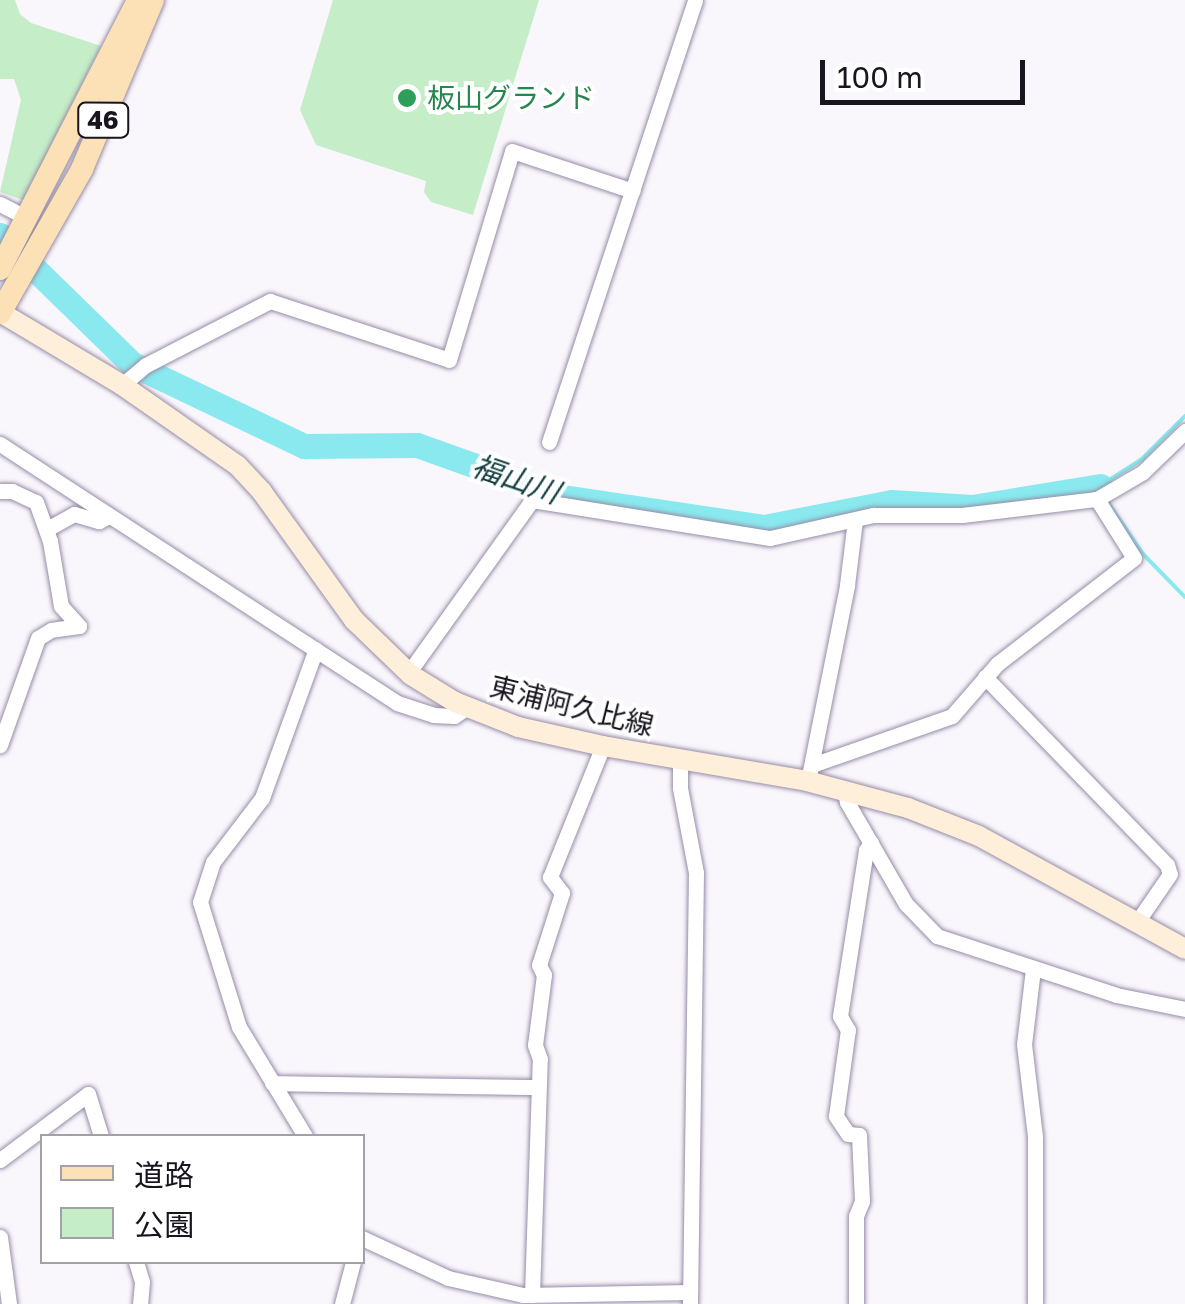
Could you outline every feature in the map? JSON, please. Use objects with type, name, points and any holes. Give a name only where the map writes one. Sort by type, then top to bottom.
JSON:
[{"type":"main road","name":"46","points":[[3,307],[33,227],[138,0]]},
{"type":"main road","name":"46","points":[[0,269],[82,169],[153,0]]},
{"type":"main road","name":"東浦阿久比線","points":[[3,307],[134,374],[262,492],[354,620],[409,672],[466,708],[518,726],[602,746],[810,773],[846,791],[980,836],[1185,950]]},
{"type":"street","points":[[549,442],[695,0]]},
{"type":"street","points":[[134,374],[270,300],[450,360],[512,150],[633,191]]},
{"type":"street","points":[[0,204],[33,227]]},
{"type":"street","points":[[409,672],[532,500],[770,538],[892,513],[992,513],[1097,499],[1142,472],[1185,431]]},
{"type":"street","points":[[0,444],[397,703],[433,716],[454,716],[466,708]]},
{"type":"street","points":[[0,492],[12,491],[36,502],[47,529],[61,606],[79,626],[51,630],[38,638],[0,745]]},
{"type":"street","points":[[810,773],[952,716],[985,677],[1134,558],[1097,499]]},
{"type":"street","points":[[47,529],[74,514],[100,521],[108,516]]},
{"type":"street","points":[[810,773],[847,585],[855,520]]},
{"type":"street","points":[[304,1134],[239,1026],[200,902],[213,862],[262,798],[316,649]]},
{"type":"street","points":[[985,677],[1168,865],[1170,874],[1137,922]]},
{"type":"street","points":[[532,1294],[536,1087],[544,975],[539,965],[562,893],[550,877],[602,746]]},
{"type":"street","points":[[365,1239],[466,1284],[532,1294],[690,1298],[696,873],[680,788],[680,759]]},
{"type":"street","points":[[846,791],[847,802],[906,904],[926,928],[949,942],[1033,969],[1185,1009]]},
{"type":"street","points":[[856,1304],[856,1216],[862,1201],[859,1135],[848,1134],[836,1116],[848,1030],[840,1016],[863,867],[871,843]]},
{"type":"street","points":[[1033,969],[1024,1044],[1035,1136],[1035,1304]]},
{"type":"street","points":[[272,1083],[536,1087]]},
{"type":"street","points":[[0,1160],[88,1094],[101,1134]]},
{"type":"street","points":[[0,1237],[6,1303]]},
{"type":"street","points":[[137,1264],[142,1282],[140,1304]]},
{"type":"street","points":[[342,1304],[352,1264]]},
{"type":"green space","points":[[0,0],[15,0],[20,14],[31,23],[101,46],[23,200],[0,192],[21,100],[14,79],[0,79]]},
{"type":"green space","name":"板山グランド","points":[[333,0],[539,0],[473,215],[431,202],[424,192],[426,181],[316,145],[300,110]]},
{"type":"waterway","name":"福山川","points":[[0,235],[132,364],[304,446],[417,445],[563,497],[764,527],[891,502],[972,507],[1100,486]]},
{"type":"waterway","points":[[1102,491],[1100,486],[1142,459],[1185,416]]},
{"type":"waterway","points":[[1109,504],[1143,554],[1185,597]]},
{"type":"place","name":"板山グランド","points":[[407,98]]}]
